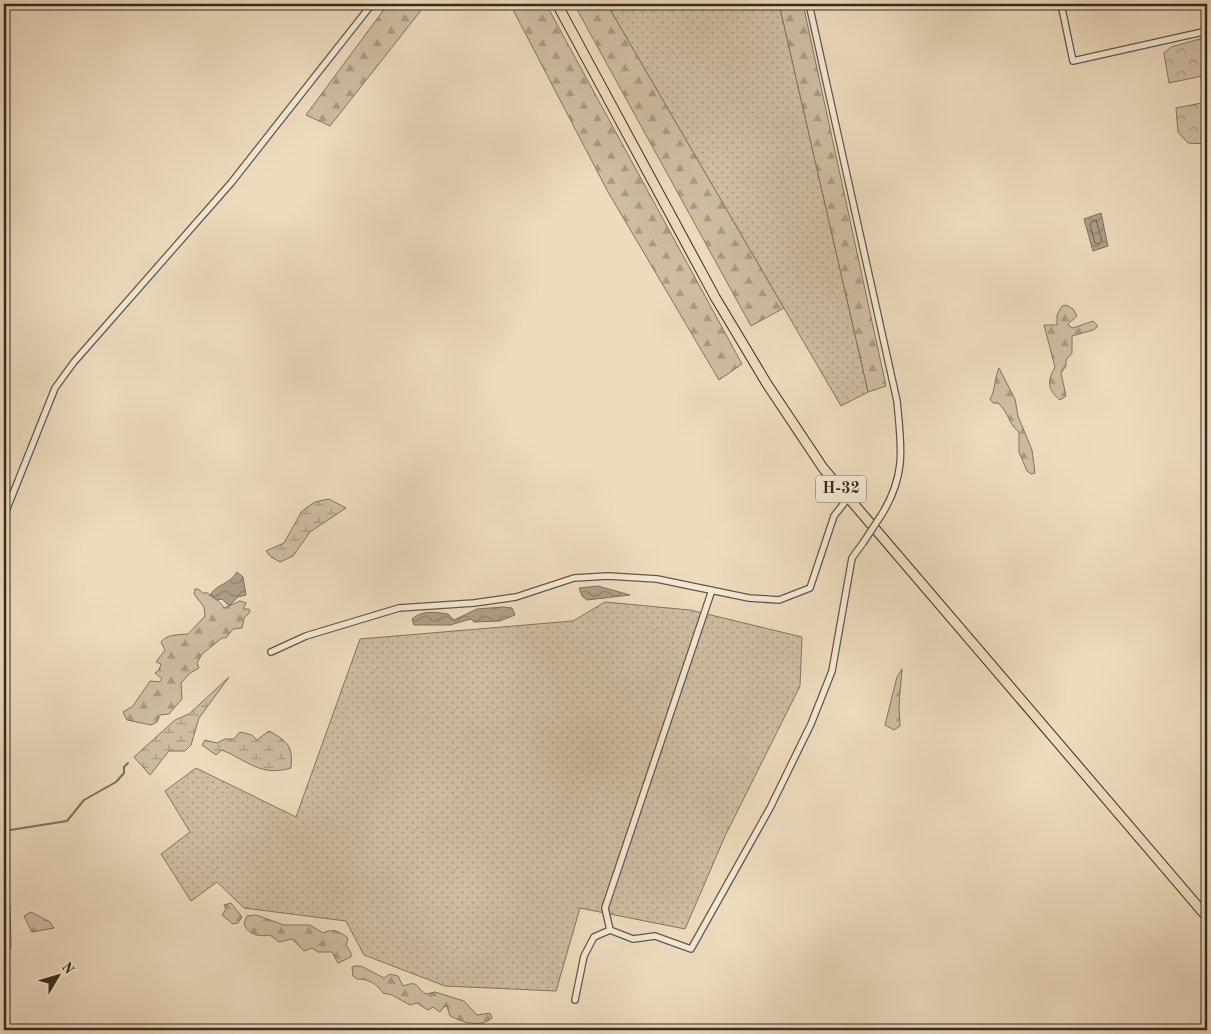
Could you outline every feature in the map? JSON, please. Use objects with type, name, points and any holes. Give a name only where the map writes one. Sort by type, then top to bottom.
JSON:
[{"type":"main road","name":"Н-32","points":[[558,4],[715,297],[767,384],[818,461],[1207,917]]},
{"type":"street","points":[[4,516],[55,388],[74,362],[231,183],[372,4]]},
{"type":"street","points":[[575,1000],[587,950],[594,938],[610,930],[633,939],[655,936],[691,949],[770,808],[811,724],[832,670],[852,558],[882,514],[894,492],[899,475],[901,444],[897,401],[809,4]]},
{"type":"street","points":[[1061,4],[1073,60],[1207,32]]},
{"type":"street","points":[[270,652],[306,636],[400,608],[474,603],[516,597],[574,578],[608,576],[657,579],[749,598],[779,600],[810,588],[834,516],[848,498]]},
{"type":"street","points":[[610,930],[605,908],[622,865],[646,784],[712,590]]},
{"type":"green space","points":[[388,4],[426,4],[330,126],[306,115]]},
{"type":"green space","points":[[510,4],[546,4],[742,364],[719,380],[608,192]]},
{"type":"green space","points":[[574,4],[607,4],[784,308],[751,326]]},
{"type":"green space","points":[[607,4],[779,4],[868,392],[841,406]]},
{"type":"green space","points":[[779,4],[803,4],[886,386],[868,392]]},
{"type":"green space","points":[[1207,37],[1207,75],[1169,83],[1164,53],[1171,47]]},
{"type":"green space","points":[[1207,102],[1207,144],[1188,143],[1178,132],[1176,108]]},
{"type":"green space","points":[[1066,305],[1073,309],[1077,316],[1068,324],[1069,326],[1073,328],[1093,321],[1098,326],[1093,330],[1072,336],[1072,353],[1066,360],[1066,366],[1061,373],[1066,396],[1060,400],[1050,385],[1055,367],[1044,325],[1057,325],[1057,315],[1062,306]]},
{"type":"green space","points":[[999,368],[1015,399],[1018,416],[1032,450],[1035,473],[1031,474],[1027,471],[1019,452],[1019,432],[1013,426],[1001,406],[998,403],[993,403],[990,399]]},
{"type":"green space","points":[[329,499],[346,508],[310,532],[293,556],[280,562],[271,557],[266,551],[284,543],[302,511],[315,502]]},
{"type":"green space","points":[[195,589],[208,593],[221,603],[224,608],[240,601],[246,603],[243,609],[249,609],[250,612],[244,618],[242,628],[233,629],[226,638],[222,638],[202,654],[197,663],[199,668],[190,673],[181,683],[182,699],[169,714],[160,715],[157,722],[151,725],[127,720],[123,712],[133,706],[150,681],[159,682],[162,679],[155,673],[159,670],[161,664],[156,662],[165,650],[161,642],[163,639],[170,636],[188,634],[205,616],[204,607],[194,594]]},
{"type":"green space","points":[[605,602],[690,610],[802,637],[800,686],[725,836],[685,929],[580,908],[556,991],[445,986],[364,955],[346,921],[244,908],[217,882],[191,901],[161,854],[190,832],[165,791],[196,768],[296,817],[360,639],[573,621]]},
{"type":"green space","points":[[902,669],[899,705],[900,726],[894,730],[885,725],[897,677]]},
{"type":"green space","points":[[229,677],[199,718],[191,745],[185,751],[169,751],[150,775],[134,757],[175,720],[189,714]]},
{"type":"green space","points":[[269,731],[288,745],[291,754],[291,768],[271,771],[263,769],[222,750],[216,755],[202,745],[205,740],[217,743],[225,739],[234,739],[240,732],[252,735],[257,740]]},
{"type":"green space","points":[[4,901],[10,906],[11,948],[4,948]]},
{"type":"green space","points":[[231,903],[242,917],[238,923],[233,924],[222,915],[226,909],[224,905]]},
{"type":"green space","points":[[31,912],[50,922],[54,928],[32,932],[24,916]]},
{"type":"green space","points":[[256,915],[284,925],[310,925],[323,933],[330,931],[339,932],[348,938],[346,945],[351,953],[351,957],[338,963],[332,952],[318,952],[312,948],[304,951],[292,939],[279,942],[270,935],[262,936],[251,933],[244,923],[247,916]]},
{"type":"green space","points":[[361,966],[384,978],[390,974],[398,976],[403,986],[414,984],[426,994],[435,992],[464,1001],[477,1015],[490,1013],[492,1018],[477,1024],[461,1021],[450,1016],[447,1006],[440,1012],[433,1007],[428,1010],[417,1003],[410,1005],[392,995],[383,993],[372,983],[357,979],[353,976],[352,967]]},
{"type":"water","points":[[1101,213],[1108,246],[1093,251],[1084,219]]},
{"type":"water","points":[[237,572],[243,577],[246,595],[238,597],[229,606],[222,599],[217,600],[210,595],[216,588],[231,579]]},
{"type":"water","points":[[598,586],[630,595],[587,600],[582,596],[579,588]]},
{"type":"water","points":[[512,608],[515,615],[500,621],[474,622],[471,619],[450,625],[414,625],[412,619],[420,614],[433,612],[448,614],[454,620],[477,609]]},
{"type":"waterway","points":[[4,831],[67,821],[84,800],[116,782],[124,773],[124,767],[128,763]]}]
